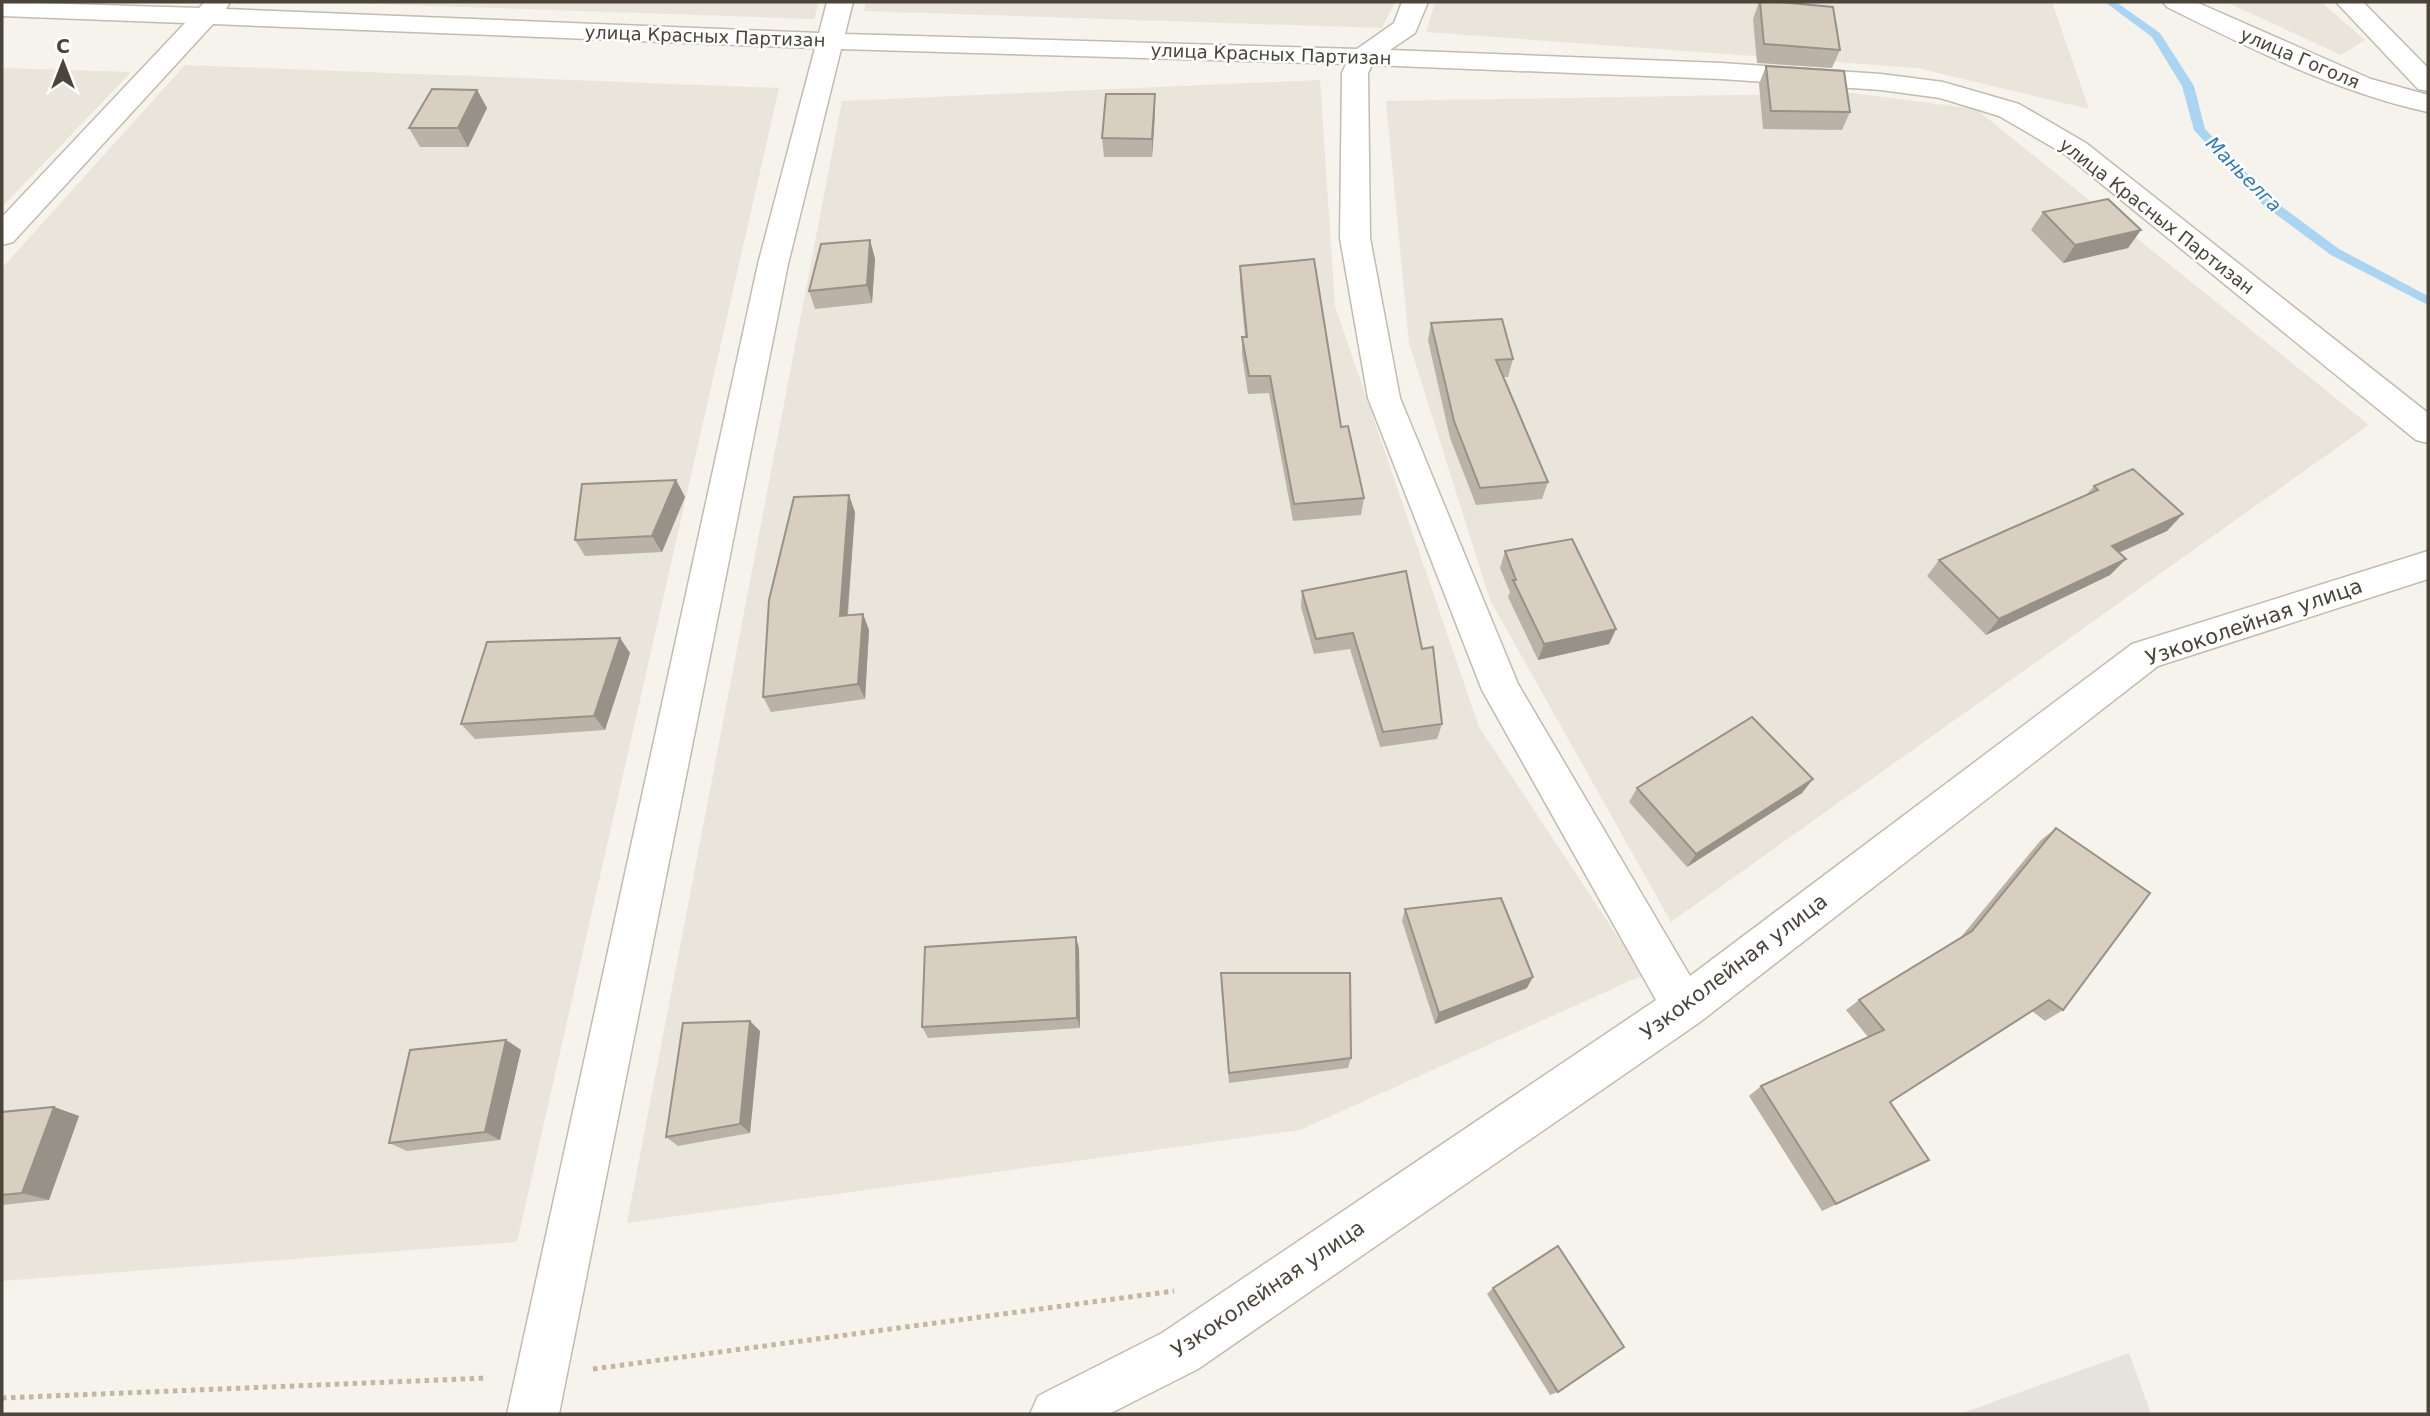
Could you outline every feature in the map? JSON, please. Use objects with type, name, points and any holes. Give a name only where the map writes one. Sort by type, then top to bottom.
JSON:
[{"type":"street","points":[[533,1414],[774,264],[840,2]]},
{"type":"street","points":[[1415,2],[1406,27],[1363,57],[1355,73],[1355,238],[1384,398],[1501,690],[1684,1007]]},
{"type":"street","name":"улица Гоголя","points":[[2175,2],[2361,85],[2428,104]]},
{"type":"street","points":[[2349,2],[2428,83]]},
{"type":"street","name":"улица Красных Партизан","points":[[2,8],[214,9],[830,41],[1363,57],[1707,71],[1881,82],[1943,90],[2009,110],[2076,149],[2428,431]]},
{"type":"street","points":[[2,235],[214,9]]},
{"type":"street","name":"Узкоколейная улица","points":[[1056,1414],[1180,1351],[1684,1007],[2145,655],[2428,565]]},
{"type":"path","points":[[2,1398],[542,1376],[1176,1291]]},
{"type":"shaded area","points":[[318,2],[819,2],[814,19]]},
{"type":"shaded area","points":[[866,2],[1395,2],[1382,28],[864,11]]},
{"type":"shaded area","points":[[1435,2],[2052,2],[2089,109],[1917,68],[1426,32]]},
{"type":"shaded area","points":[[2226,2],[2321,2],[2365,40],[2341,55]]},
{"type":"shaded area","points":[[185,65],[779,88],[517,1242],[2,1281],[2,268]]},
{"type":"shaded area","points":[[2,68],[131,72],[2,207]]},
{"type":"shaded area","points":[[1320,80],[1335,306],[1479,727],[1643,975],[1300,1130],[627,1223],[842,101]]},
{"type":"shaded area","points":[[1853,93],[1976,109],[2369,425],[1671,922],[1490,600],[1409,343],[1386,101]]},
{"type":"shaded area","points":[[2129,1353],[2151,1414],[1960,1414]]},
{"type":"building","points":[[1760,2],[1833,7],[1840,50],[1764,44]]},
{"type":"building","points":[[1766,66],[1844,71],[1850,112],[1771,111]]},
{"type":"building","points":[[432,89],[477,90],[458,128],[409,128]]},
{"type":"building","points":[[1106,94],[1155,94],[1152,139],[1102,138]]},
{"type":"building","points":[[2108,199],[2141,230],[2075,245],[2043,212]]},
{"type":"building","points":[[870,240],[867,285],[809,291],[821,244]]},
{"type":"building","points":[[1314,259],[1341,427],[1348,426],[1364,498],[1294,504],[1270,376],[1249,376],[1242,337],[1247,337],[1240,266]]},
{"type":"building","points":[[1502,319],[1513,359],[1496,360],[1548,482],[1480,488],[1454,421],[1431,323]]},
{"type":"building","points":[[2133,469],[2183,514],[2112,546],[2126,559],[1999,619],[1939,560],[2098,490],[2094,486]]},
{"type":"building","points":[[676,480],[652,536],[575,540],[582,484]]},
{"type":"building","points":[[849,495],[840,616],[863,614],[858,684],[763,697],[769,600],[794,497]]},
{"type":"building","points":[[1572,539],[1616,629],[1544,644],[1513,580],[1516,580],[1505,551]]},
{"type":"building","points":[[1406,571],[1422,649],[1433,647],[1442,724],[1383,732],[1353,633],[1316,639],[1302,591]]},
{"type":"building","points":[[620,638],[594,716],[461,724],[487,642]]},
{"type":"building","points":[[1752,717],[1813,779],[1696,854],[1637,788]]},
{"type":"building","points":[[2056,828],[2150,893],[2063,1010],[2049,1000],[1890,1102],[1929,1160],[1836,1204],[1761,1086],[1884,1030],[1859,1000],[1972,931]]},
{"type":"building","points":[[1501,898],[1533,977],[1439,1013],[1405,909]]},
{"type":"building","points":[[1076,937],[1077,1018],[922,1027],[925,947]]},
{"type":"building","points":[[1221,973],[1350,973],[1351,1058],[1229,1073]]},
{"type":"building","points":[[750,1021],[740,1124],[666,1137],[683,1023]]},
{"type":"building","points":[[506,1040],[485,1132],[389,1143],[410,1050]]},
{"type":"building","points":[[54,1107],[22,1193],[2,1195],[2,1112]]},
{"type":"building","points":[[1558,1246],[1624,1347],[1558,1392],[1493,1288]]},
{"type":"waterway","name":"Маньелга","points":[[2110,2],[2156,35],[2188,86],[2200,130],[2266,201],[2335,252],[2428,301]]}]
